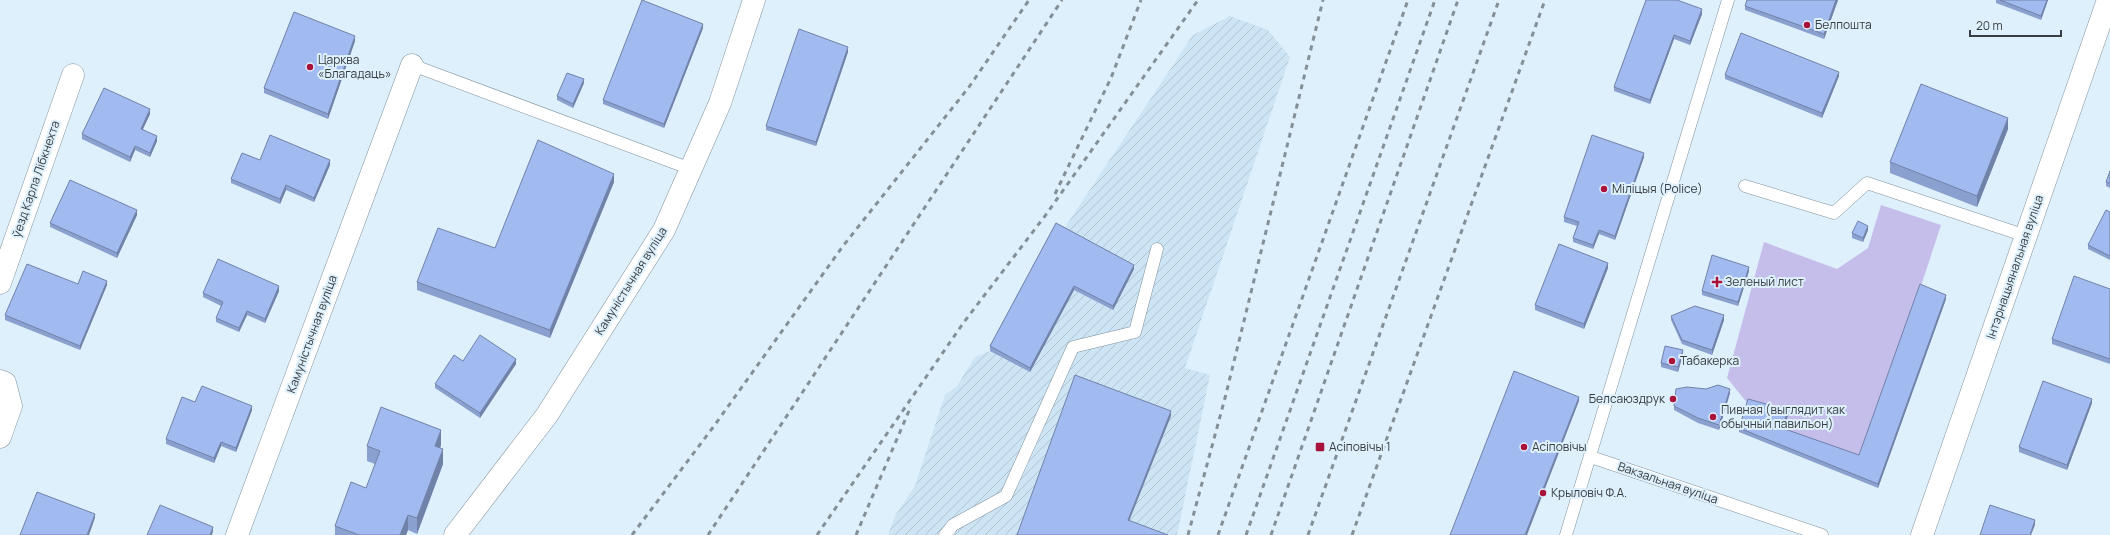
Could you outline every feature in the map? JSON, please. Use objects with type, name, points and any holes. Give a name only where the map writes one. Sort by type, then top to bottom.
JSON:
[{"type":"street","name":"Камуністычная вуліца","points":[[455,535],[546,415],[664,230],[720,103],[754,0]]},
{"type":"street","name":"Інтэрнацыянальная вуліца","points":[[1922,535],[2108,0]]},
{"type":"street","name":"Камуністычная вуліца","points":[[237,535],[412,65]]},
{"type":"street","name":"ўезд Карла Лібкнехта","points":[[0,283],[73,75]]},
{"type":"street","points":[[0,381],[4,383],[11,406],[0,437]]},
{"type":"lane","points":[[1566,535],[1591,457],[1728,0]]},
{"type":"lane","points":[[412,65],[691,169]]},
{"type":"lane","points":[[1745,186],[1834,213],[1867,183],[2026,236]]},
{"type":"lane","points":[[945,535],[954,525],[1006,496],[1073,347],[1135,332],[1157,249]]},
{"type":"lane","name":"Вакзальная вуліца","points":[[1591,457],[1822,535]]},
{"type":"shaded area","points":[[1230,16],[1268,30],[1290,57],[1185,368],[1210,375],[1177,535],[888,535],[895,516],[915,486],[945,395],[957,386],[975,357],[990,351],[1063,230],[1193,35]]},
{"type":"shaded area","points":[[1881,205],[1941,225],[1920,289],[1859,459],[1782,433],[1748,404],[1727,378],[1764,242],[1837,269],[1868,248]]},
{"type":"building","points":[[642,0],[703,24],[664,124],[603,100]]},
{"type":"building","points":[[1646,0],[1677,0],[1702,9],[1690,41],[1674,35],[1650,100],[1614,87]]},
{"type":"building","name":"Белпошта","points":[[1747,0],[1836,0],[1824,34],[1745,6]]},
{"type":"building","points":[[2000,0],[2047,0],[2041,16]]},
{"type":"building","name":"Царква «Благадаць»","points":[[294,12],[355,36],[328,114],[264,88]]},
{"type":"building","points":[[799,29],[848,47],[816,142],[766,126]]},
{"type":"building","points":[[1741,33],[1839,72],[1822,113],[1725,75]]},
{"type":"building","points":[[567,73],[584,79],[573,104],[557,96]]},
{"type":"building","points":[[1921,84],[2008,118],[1977,196],[1890,162]]},
{"type":"building","points":[[104,88],[150,109],[141,129],[157,136],[150,153],[135,146],[130,157],[82,134]]},
{"type":"building","points":[[270,135],[330,160],[314,198],[286,185],[280,199],[231,179],[242,153],[260,160]]},
{"type":"building","name":"Міліцыя (Police)","points":[[1592,135],[1644,153],[1615,236],[1599,230],[1593,245],[1573,238],[1579,222],[1564,217]]},
{"type":"building","points":[[538,140],[614,174],[550,330],[417,282],[438,228],[495,248]]},
{"type":"building","points":[[2110,171],[2110,183],[2106,182]]},
{"type":"building","points":[[70,180],[137,210],[117,253],[50,223]]},
{"type":"building","points":[[2106,210],[2110,212],[2110,256],[2088,245]]},
{"type":"building","points":[[1858,221],[1868,226],[1863,238],[1852,233]]},
{"type":"building","points":[[1056,223],[1134,265],[1113,306],[1074,286],[1030,368],[990,346]]},
{"type":"building","points":[[1559,244],[1608,263],[1584,324],[1535,305]]},
{"type":"building","points":[[1712,255],[1749,267],[1738,302],[1702,291]]},
{"type":"building","points":[[218,259],[279,286],[265,319],[247,311],[239,328],[216,318],[223,302],[203,293]]},
{"type":"building","points":[[27,264],[78,284],[83,271],[107,281],[80,346],[5,315]]},
{"type":"building","points":[[2074,276],[2110,289],[2110,359],[2052,339]]},
{"type":"building","points":[[1920,284],[1946,295],[1878,484],[1739,428],[1748,399],[1788,410],[1782,428],[1859,455]]},
{"type":"building","points":[[1695,306],[1724,315],[1712,350],[1682,340],[1671,316]]},
{"type":"building","points":[[480,335],[516,359],[480,413],[435,384],[454,355],[463,361]]},
{"type":"building","name":"Табакерка","points":[[1665,346],[1683,350],[1678,367],[1661,363]]},
{"type":"building","name":"Асіповічы","points":[[1514,371],[1579,397],[1525,535],[1450,535]]},
{"type":"building","points":[[1075,375],[1171,411],[1128,520],[1168,535],[1017,535]]},
{"type":"building","points":[[2043,381],[2092,399],[2067,465],[2019,447]]},
{"type":"building","points":[[1718,385],[1730,389],[1719,425],[1698,418],[1674,406],[1676,389],[1687,387],[1706,389]]},
{"type":"building","points":[[202,386],[252,406],[236,448],[221,442],[214,458],[166,439],[182,397],[195,402]]},
{"type":"building","points":[[381,407],[441,430],[435,446],[443,449],[417,518],[408,515],[400,535],[359,535],[335,526],[351,482],[366,488],[380,451],[367,446]]},
{"type":"building","points":[[37,492],[95,514],[87,535],[20,535]]},
{"type":"building","points":[[160,505],[213,527],[210,535],[147,535]]},
{"type":"building","points":[[1990,505],[2035,520],[2030,535],[1980,535]]},
{"type":"railway","points":[[632,535],[714,426],[843,246],[969,87],[1029,0]]},
{"type":"railway","points":[[708,535],[1062,0]]},
{"type":"railway","points":[[1055,194],[1111,78],[1141,0]]},
{"type":"railway","points":[[817,535],[964,322],[1045,216],[1198,0]]},
{"type":"railway","points":[[1188,535],[1225,398],[1323,0]]},
{"type":"railway","points":[[1218,535],[1408,0]]},
{"type":"railway","points":[[1246,535],[1435,0]]},
{"type":"railway","points":[[1271,535],[1458,0]]},
{"type":"railway","points":[[1308,535],[1499,0]]},
{"type":"railway","points":[[1352,535],[1545,0]]},
{"type":"railway","points":[[856,535],[911,406]]},
{"type":"place","name":"Белпошта","points":[[1807,25]]},
{"type":"place","name":"Царква «Благадаць»","points":[[310,67]]},
{"type":"place","name":"Міліцыя (Police)","points":[[1604,189]]},
{"type":"place","name":"Зеленый лист","points":[[1717,282]]},
{"type":"place","name":"Табакерка","points":[[1672,361]]},
{"type":"place","name":"Белсаюздрук","points":[[1673,399]]},
{"type":"place","name":"Пивная (выглядит как обычный павильон)","points":[[1713,417]]},
{"type":"place","name":"Асіповічы 1","points":[[1320,447]]},
{"type":"place","name":"Асіповічы","points":[[1524,447]]},
{"type":"place","name":"Крыловіч Ф.А.","points":[[1543,493]]}]
